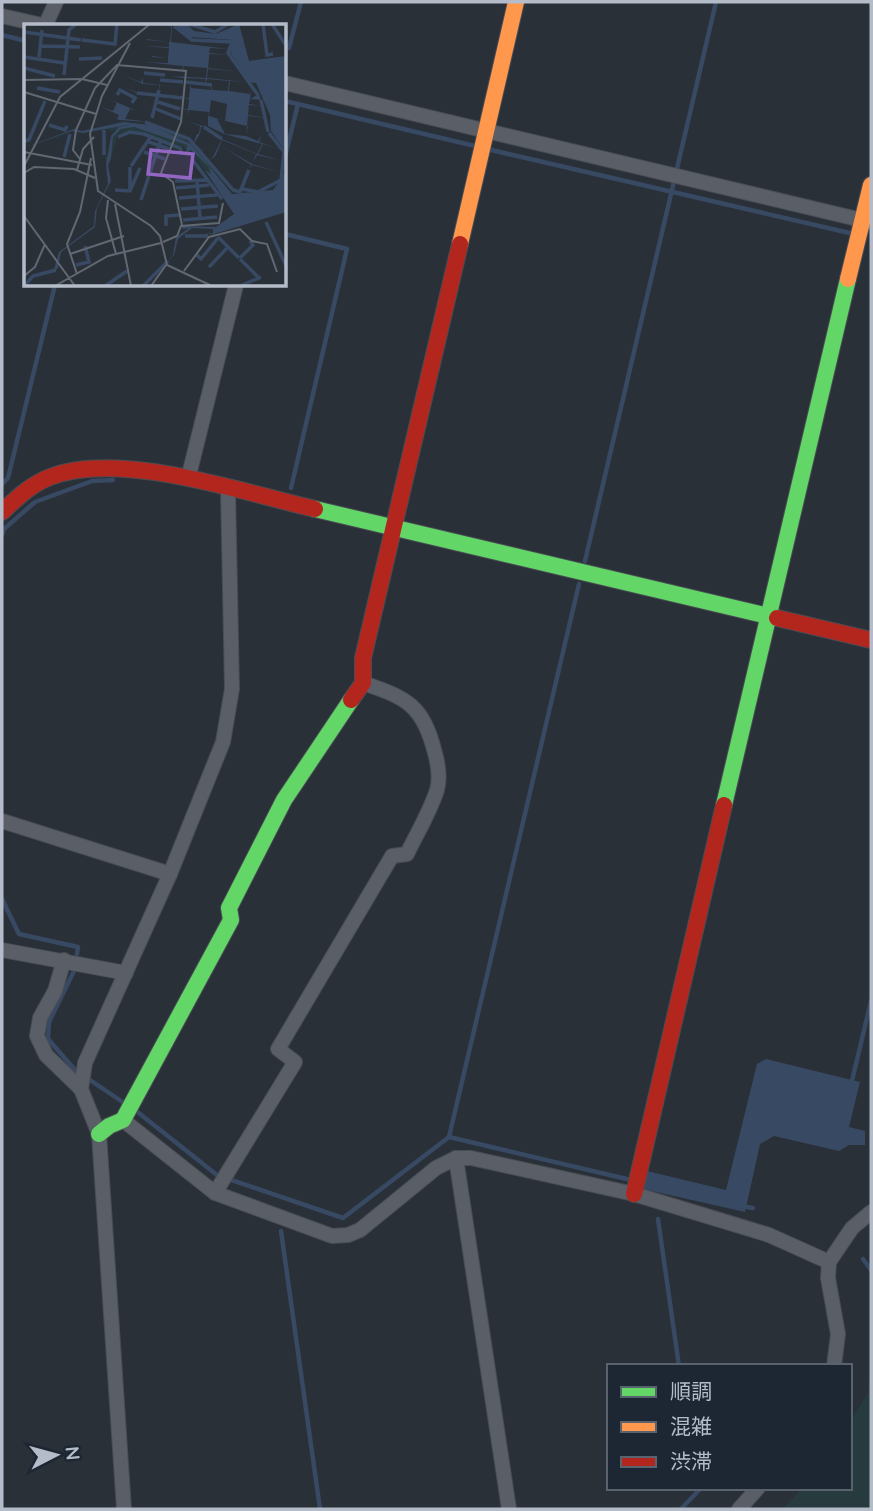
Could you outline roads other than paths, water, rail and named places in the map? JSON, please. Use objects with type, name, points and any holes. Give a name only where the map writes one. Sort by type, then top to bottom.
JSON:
[{"type":"street","points":[[46,24],[56,2]]},
{"type":"street","points":[[99,1134],[128,1111],[231,920],[229,908],[284,800],[363,683],[363,658],[516,2]]},
{"type":"street","points":[[2,16],[36,24]]},
{"type":"street","points":[[287,85],[484,135],[676,176],[865,222]]},
{"type":"street","points":[[634,1194],[768,615],[865,222],[871,185]]},
{"type":"street","points":[[188,479],[236,287]]},
{"type":"street","points":[[2,512],[28,488],[57,474],[93,467],[132,468],[871,640]]},
{"type":"street","points":[[81,1089],[85,1063],[170,874],[223,741],[232,689],[228,489]]},
{"type":"street","points":[[222,1183],[295,1062],[278,1049],[392,856],[407,854],[438,788],[438,763],[429,730],[415,708],[394,694],[363,683]]},
{"type":"street","points":[[2,821],[170,874]]},
{"type":"street","points":[[2,950],[126,973]]},
{"type":"street","points":[[64,960],[55,990],[40,1018],[37,1036],[47,1055],[81,1089],[99,1134],[124,1509]]},
{"type":"street","points":[[128,1111],[222,1183],[332,1236],[348,1235],[359,1230],[436,1168],[456,1158],[471,1158],[634,1194],[769,1235],[829,1262]]},
{"type":"street","points":[[456,1158],[509,1509]]},
{"type":"street","points":[[834,1364],[838,1334],[828,1278],[829,1262],[852,1228],[871,1212]]},
{"type":"street","points":[[739,1509],[756,1490]]},
{"type":"water","points":[[766,1059],[860,1082],[849,1127],[865,1131],[865,1145],[849,1145],[839,1151],[774,1136],[760,1144],[745,1212],[643,1189],[647,1171],[726,1190],[757,1064]]},
{"type":"waterway","points":[[289,48],[301,2]]},
{"type":"waterway","points":[[585,561],[716,2]]},
{"type":"waterway","points":[[2,35],[24,40]]},
{"type":"waterway","points":[[287,101],[475,146]]},
{"type":"waterway","points":[[287,149],[298,104]]},
{"type":"waterway","points":[[487,149],[854,234]]},
{"type":"waterway","points":[[287,234],[347,249],[291,488]]},
{"type":"waterway","points":[[2,484],[8,478],[55,287]]},
{"type":"waterway","points":[[2,535],[4,529],[35,502],[92,481],[113,480]]},
{"type":"waterway","points":[[449,1137],[579,584]]},
{"type":"waterway","points":[[2,899],[19,934],[78,947],[77,954]]},
{"type":"waterway","points":[[75,969],[49,1022],[48,1039],[76,1071]]},
{"type":"waterway","points":[[851,1085],[871,1001]]},
{"type":"waterway","points":[[90,1080],[124,1103]]},
{"type":"waterway","points":[[135,1110],[217,1175],[343,1218],[449,1137],[631,1180]]},
{"type":"waterway","points":[[741,1206],[753,1208]]},
{"type":"waterway","points":[[658,1219],[679,1364]]},
{"type":"waterway","points":[[281,1231],[320,1509]]},
{"type":"waterway","points":[[863,1259],[871,1270]]},
{"type":"waterway","points":[[681,1509],[699,1490]]}]
